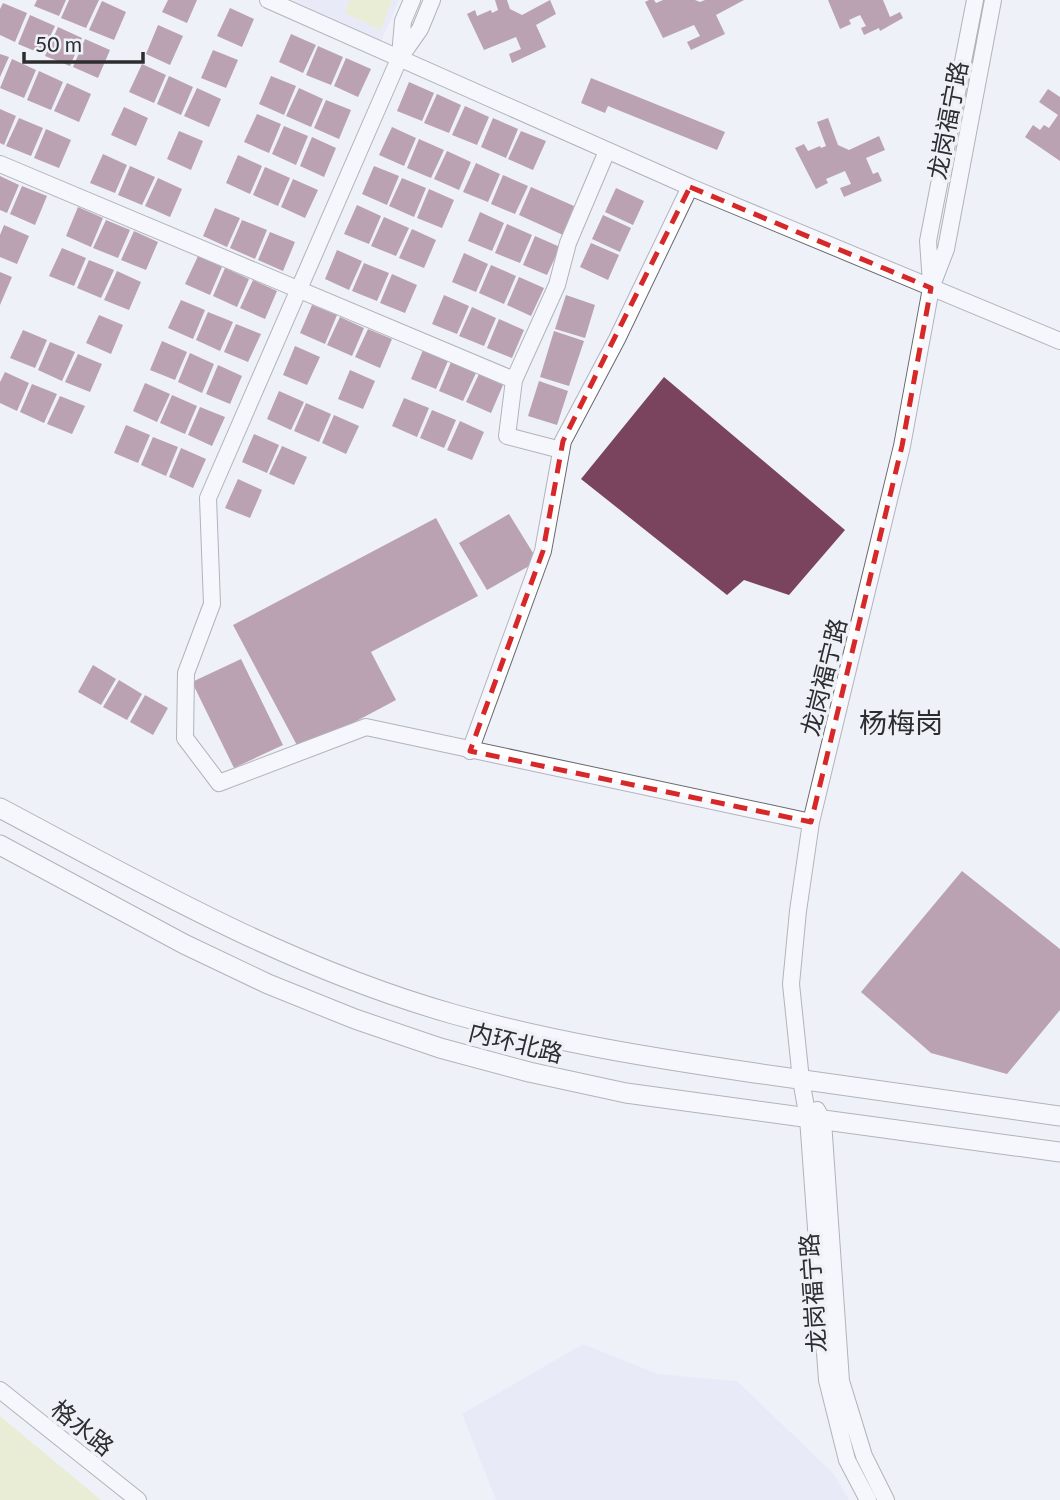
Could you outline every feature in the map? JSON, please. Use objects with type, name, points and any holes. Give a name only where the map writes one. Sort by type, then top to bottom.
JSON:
[{"type":"main road","name":"内环北路","points":[[0,808],[200,914],[282,953],[368,986],[451,1013],[538,1036],[633,1055],[1060,1116]]},
{"type":"main road","name":"内环北路","points":[[0,845],[184,944],[268,984],[355,1019],[440,1048],[529,1072],[626,1093],[1060,1152]]},
{"type":"street","points":[[268,0],[690,187],[1060,341]]},
{"type":"street","points":[[400,59],[403,21],[412,0]]},
{"type":"street","points":[[432,0],[420,29],[400,59],[208,498],[212,604],[186,673],[185,738],[219,783],[366,727],[811,822]]},
{"type":"street","name":"龙岗福宁路","points":[[931,288],[928,240],[975,0]]},
{"type":"street","name":"龙岗福宁路","points":[[886,1500],[864,1457],[841,1381],[816,1119],[802,1080],[791,984],[811,822],[902,446],[931,288],[946,249],[993,0]]},
{"type":"street","points":[[561,450],[507,436],[514,380],[557,285],[568,243],[607,150]]},
{"type":"street","points":[[0,164],[514,380]]},
{"type":"street","points":[[470,751],[543,551],[563,441],[618,339],[690,187]]},
{"type":"street","name":"龙岗福宁路","points":[[816,1119],[827,1380],[848,1460],[868,1500]]},
{"type":"street","name":"格水路","points":[[0,1390],[138,1500]]},
{"type":"highlighted area","points":[[690,187],[931,288],[902,446],[811,822],[470,751],[543,551],[563,441]]},
{"type":"shaded area","points":[[292,0],[399,0],[381,42]]},
{"type":"shaded area","points":[[583,1344],[658,1374],[737,1381],[834,1474],[849,1500],[496,1500],[462,1414]]},
{"type":"green space","points":[[350,0],[392,0],[381,30],[345,13]]},
{"type":"green space","points":[[0,1416],[101,1500],[0,1500]]},
{"type":"building","points":[[37,0],[66,0],[59,16],[34,6]]},
{"type":"building","points":[[69,0],[99,0],[86,28],[61,18]]},
{"type":"building","points":[[168,0],[197,0],[187,23],[162,12]]},
{"type":"building","points":[[495,0],[507,0],[510,9],[522,15],[550,0],[556,14],[536,25],[546,47],[512,63],[509,54],[521,49],[516,37],[484,50],[467,14],[475,10],[477,16],[498,10]]},
{"type":"building","points":[[649,0],[656,3],[663,0],[744,0],[716,15],[725,34],[691,50],[687,42],[700,36],[694,25],[663,38],[645,2]]},
{"type":"building","points":[[828,0],[883,0],[890,17],[900,12],[903,18],[880,31],[879,28],[864,35],[861,28],[866,26],[860,15],[849,20],[851,24],[840,29]]},
{"type":"building","points":[[102,1],[126,12],[114,40],[89,30]]},
{"type":"building","points":[[3,3],[27,13],[15,42],[0,35],[0,9]]},
{"type":"building","points":[[230,8],[254,19],[242,47],[217,36]]},
{"type":"building","points":[[30,15],[55,26],[42,54],[18,44]]},
{"type":"building","points":[[158,25],[183,36],[170,65],[146,54]]},
{"type":"building","points":[[58,27],[82,38],[70,66],[45,56]]},
{"type":"building","points":[[291,34],[316,45],[303,73],[279,62]]},
{"type":"building","points":[[85,39],[110,50],[98,78],[73,67]]},
{"type":"building","points":[[318,46],[343,57],[331,85],[306,75]]},
{"type":"building","points":[[213,50],[238,60],[226,88],[201,78]]},
{"type":"building","points":[[0,54],[9,57],[0,77]]},
{"type":"building","points":[[346,58],[371,69],[358,97],[334,86]]},
{"type":"building","points":[[12,59],[36,70],[24,98],[0,88]]},
{"type":"building","points":[[142,64],[166,75],[154,103],[129,92]]},
{"type":"building","points":[[39,71],[63,82],[51,110],[27,100]]},
{"type":"building","points":[[169,76],[193,87],[181,115],[157,104]]},
{"type":"building","points":[[271,76],[296,86],[284,115],[259,104]]},
{"type":"building","points":[[591,78],[725,132],[717,150],[608,106],[605,113],[581,103]]},
{"type":"building","points":[[409,82],[434,93],[422,121],[397,111]]},
{"type":"building","points":[[67,83],[91,94],[79,122],[54,111]]},
{"type":"building","points":[[197,88],[221,99],[209,127],[184,116]]},
{"type":"building","points":[[299,88],[323,99],[311,127],[286,116]]},
{"type":"building","points":[[1048,89],[1060,97],[1060,161],[1025,137],[1033,125],[1040,130],[1044,125],[1049,128],[1058,115],[1039,102]]},
{"type":"building","points":[[437,94],[461,105],[449,133],[424,123]]},
{"type":"building","points":[[326,100],[351,110],[339,139],[314,128]]},
{"type":"building","points":[[465,106],[489,117],[477,145],[452,135]]},
{"type":"building","points":[[124,107],[148,118],[136,146],[111,135]]},
{"type":"building","points":[[0,109],[16,116],[4,145],[0,143]]},
{"type":"building","points":[[257,114],[281,124],[269,153],[244,142]]},
{"type":"building","points":[[19,118],[43,128],[31,156],[6,146]]},
{"type":"building","points":[[493,118],[518,129],[506,158],[481,147]]},
{"type":"building","points":[[828,118],[838,145],[849,150],[879,136],[885,150],[866,158],[873,174],[878,172],[882,181],[844,197],[840,188],[851,184],[845,171],[826,179],[828,183],[816,189],[795,148],[804,144],[808,151],[826,146],[817,122]]},
{"type":"building","points":[[284,126],[308,136],[296,165],[272,154]]},
{"type":"building","points":[[392,127],[416,138],[404,166],[379,155]]},
{"type":"building","points":[[46,129],[71,140],[59,168],[34,158]]},
{"type":"building","points":[[179,131],[203,141],[191,170],[167,159]]},
{"type":"building","points":[[521,131],[546,141],[533,170],[508,159]]},
{"type":"building","points":[[312,137],[336,148],[324,177],[300,166]]},
{"type":"building","points":[[419,139],[444,150],[431,178],[407,168]]},
{"type":"building","points":[[447,151],[471,162],[459,190],[434,179]]},
{"type":"building","points":[[103,154],[127,165],[115,193],[90,183]]},
{"type":"building","points":[[238,155],[262,166],[250,194],[226,183]]},
{"type":"building","points":[[476,163],[500,174],[488,202],[463,192]]},
{"type":"building","points":[[130,166],[155,177],[142,205],[118,195]]},
{"type":"building","points":[[374,166],[399,176],[387,205],[362,194]]},
{"type":"building","points":[[265,167],[290,178],[278,206],[253,195]]},
{"type":"building","points":[[503,175],[528,186],[515,214],[491,204]]},
{"type":"building","points":[[0,176],[19,185],[7,213],[0,210]]},
{"type":"building","points":[[158,178],[182,189],[170,217],[145,206]]},
{"type":"building","points":[[402,178],[426,188],[414,217],[389,206]]},
{"type":"building","points":[[293,179],[318,190],[305,218],[281,207]]},
{"type":"building","points":[[22,186],[47,196],[35,225],[10,214]]},
{"type":"building","points":[[531,187],[574,206],[563,235],[519,215]]},
{"type":"building","points":[[616,188],[644,201],[633,225],[605,212]]},
{"type":"building","points":[[429,189],[454,200],[442,228],[417,218]]},
{"type":"building","points":[[357,205],[381,216],[369,244],[344,234]]},
{"type":"building","points":[[78,207],[103,218],[91,247],[66,236]]},
{"type":"building","points":[[215,208],[240,218],[227,247],[203,236]]},
{"type":"building","points":[[480,212],[504,223],[492,251],[468,241]]},
{"type":"building","points":[[603,215],[631,228],[620,252],[592,239]]},
{"type":"building","points":[[384,217],[409,228],[396,256],[371,246]]},
{"type":"building","points":[[106,220],[130,230],[118,258],[93,248]]},
{"type":"building","points":[[242,220],[267,230],[255,259],[230,248]]},
{"type":"building","points":[[507,224],[532,235],[520,263],[495,253]]},
{"type":"building","points":[[4,225],[29,236],[17,264],[0,257],[0,235]]},
{"type":"building","points":[[412,229],[436,240],[424,268],[399,258]]},
{"type":"building","points":[[134,231],[158,242],[146,270],[121,260]]},
{"type":"building","points":[[270,232],[295,242],[283,271],[258,260]]},
{"type":"building","points":[[535,236],[560,247],[547,275],[523,265]]},
{"type":"building","points":[[591,243],[619,255],[608,280],[580,267]]},
{"type":"building","points":[[62,248],[86,258],[74,286],[49,276]]},
{"type":"building","points":[[337,250],[362,261],[349,290],[325,279]]},
{"type":"building","points":[[464,253],[488,264],[476,292],[452,282]]},
{"type":"building","points":[[198,256],[222,267],[210,295],[185,284]]},
{"type":"building","points":[[89,260],[114,270],[101,298],[77,288]]},
{"type":"building","points":[[364,263],[389,273],[377,301],[352,291]]},
{"type":"building","points":[[491,265],[516,276],[504,304],[479,293]]},
{"type":"building","points":[[225,268],[249,279],[237,307],[213,296]]},
{"type":"building","points":[[117,271],[141,282],[129,310],[104,300]]},
{"type":"building","points":[[0,272],[12,277],[0,305]]},
{"type":"building","points":[[392,274],[417,285],[405,313],[380,303]]},
{"type":"building","points":[[519,277],[544,288],[531,316],[507,305]]},
{"type":"building","points":[[253,280],[277,291],[265,319],[240,308]]},
{"type":"building","points":[[444,295],[469,306],[457,334],[432,324]]},
{"type":"building","points":[[566,295],[595,305],[585,338],[555,329]]},
{"type":"building","points":[[181,300],[205,310],[193,339],[168,328]]},
{"type":"building","points":[[312,305],[337,315],[325,344],[300,333]]},
{"type":"building","points":[[472,307],[496,318],[484,346],[459,336]]},
{"type":"building","points":[[208,312],[233,322],[220,351],[196,340]]},
{"type":"building","points":[[99,315],[123,325],[111,354],[86,343]]},
{"type":"building","points":[[340,317],[364,328],[352,356],[327,345]]},
{"type":"building","points":[[499,319],[524,330],[512,358],[487,348]]},
{"type":"building","points":[[236,324],[261,334],[248,362],[224,352]]},
{"type":"building","points":[[368,329],[392,339],[380,368],[355,357]]},
{"type":"building","points":[[23,330],[47,340],[35,368],[10,358]]},
{"type":"building","points":[[554,331],[584,341],[569,386],[540,377]]},
{"type":"building","points":[[162,341],[187,352],[175,380],[150,370]]},
{"type":"building","points":[[50,342],[75,352],[62,381],[38,370]]},
{"type":"building","points":[[295,346],[320,357],[307,385],[283,375]]},
{"type":"building","points":[[423,350],[448,361],[436,389],[411,379]]},
{"type":"building","points":[[190,353],[214,364],[202,393],[178,382]]},
{"type":"building","points":[[78,354],[102,364],[90,392],[65,382]]},
{"type":"building","points":[[451,362],[476,373],[463,401],[439,391]]},
{"type":"building","points":[[218,365],[242,376],[230,404],[206,394]]},
{"type":"building","points":[[350,370],[375,381],[363,409],[338,399]]},
{"type":"building","points":[[5,372],[29,383],[17,411],[0,403],[0,382]]},
{"type":"building","points":[[479,374],[503,385],[491,413],[466,402]]},
{"type":"building","points":[[664,377],[845,530],[789,595],[744,580],[727,595],[581,479]]},
{"type":"building","points":[[539,381],[568,391],[557,425],[528,416]]},
{"type":"building","points":[[145,383],[170,394],[157,422],[133,411]]},
{"type":"building","points":[[32,384],[57,394],[44,423],[20,412]]},
{"type":"building","points":[[279,391],[304,402],[291,430],[267,419]]},
{"type":"building","points":[[172,395],[197,406],[185,434],[160,423]]},
{"type":"building","points":[[60,396],[85,406],[72,434],[47,424]]},
{"type":"building","points":[[404,398],[429,408],[417,437],[392,426]]},
{"type":"building","points":[[306,403],[331,414],[319,442],[294,431]]},
{"type":"building","points":[[200,407],[225,417],[212,446],[188,435]]},
{"type":"building","points":[[432,410],[456,420],[444,448],[420,438]]},
{"type":"building","points":[[334,415],[359,426],[346,454],[322,443]]},
{"type":"building","points":[[460,421],[484,432],[472,460],[447,450]]},
{"type":"building","points":[[126,425],[150,435],[138,463],[114,453]]},
{"type":"building","points":[[254,434],[279,445],[267,473],[242,462]]},
{"type":"building","points":[[153,437],[178,447],[166,476],[141,465]]},
{"type":"building","points":[[282,446],[307,457],[294,485],[269,474]]},
{"type":"building","points":[[181,448],[206,459],[193,488],[169,477]]},
{"type":"building","points":[[238,479],[262,490],[250,518],[225,508]]},
{"type":"building","points":[[509,514],[538,561],[487,590],[459,543]]},
{"type":"building","points":[[436,518],[478,596],[371,652],[396,700],[300,751],[233,625]]},
{"type":"building","points":[[241,659],[283,745],[234,768],[192,682]]},
{"type":"building","points":[[93,665],[116,679],[101,705],[78,692]]},
{"type":"building","points":[[119,680],[142,694],[127,720],[103,707]]},
{"type":"building","points":[[145,695],[168,708],[153,735],[130,722]]},
{"type":"building","points":[[962,871],[1060,949],[1060,1010],[1007,1074],[931,1053],[861,992]]},
{"type":"district","name":"杨梅岗","points":[[901,722]]}]
